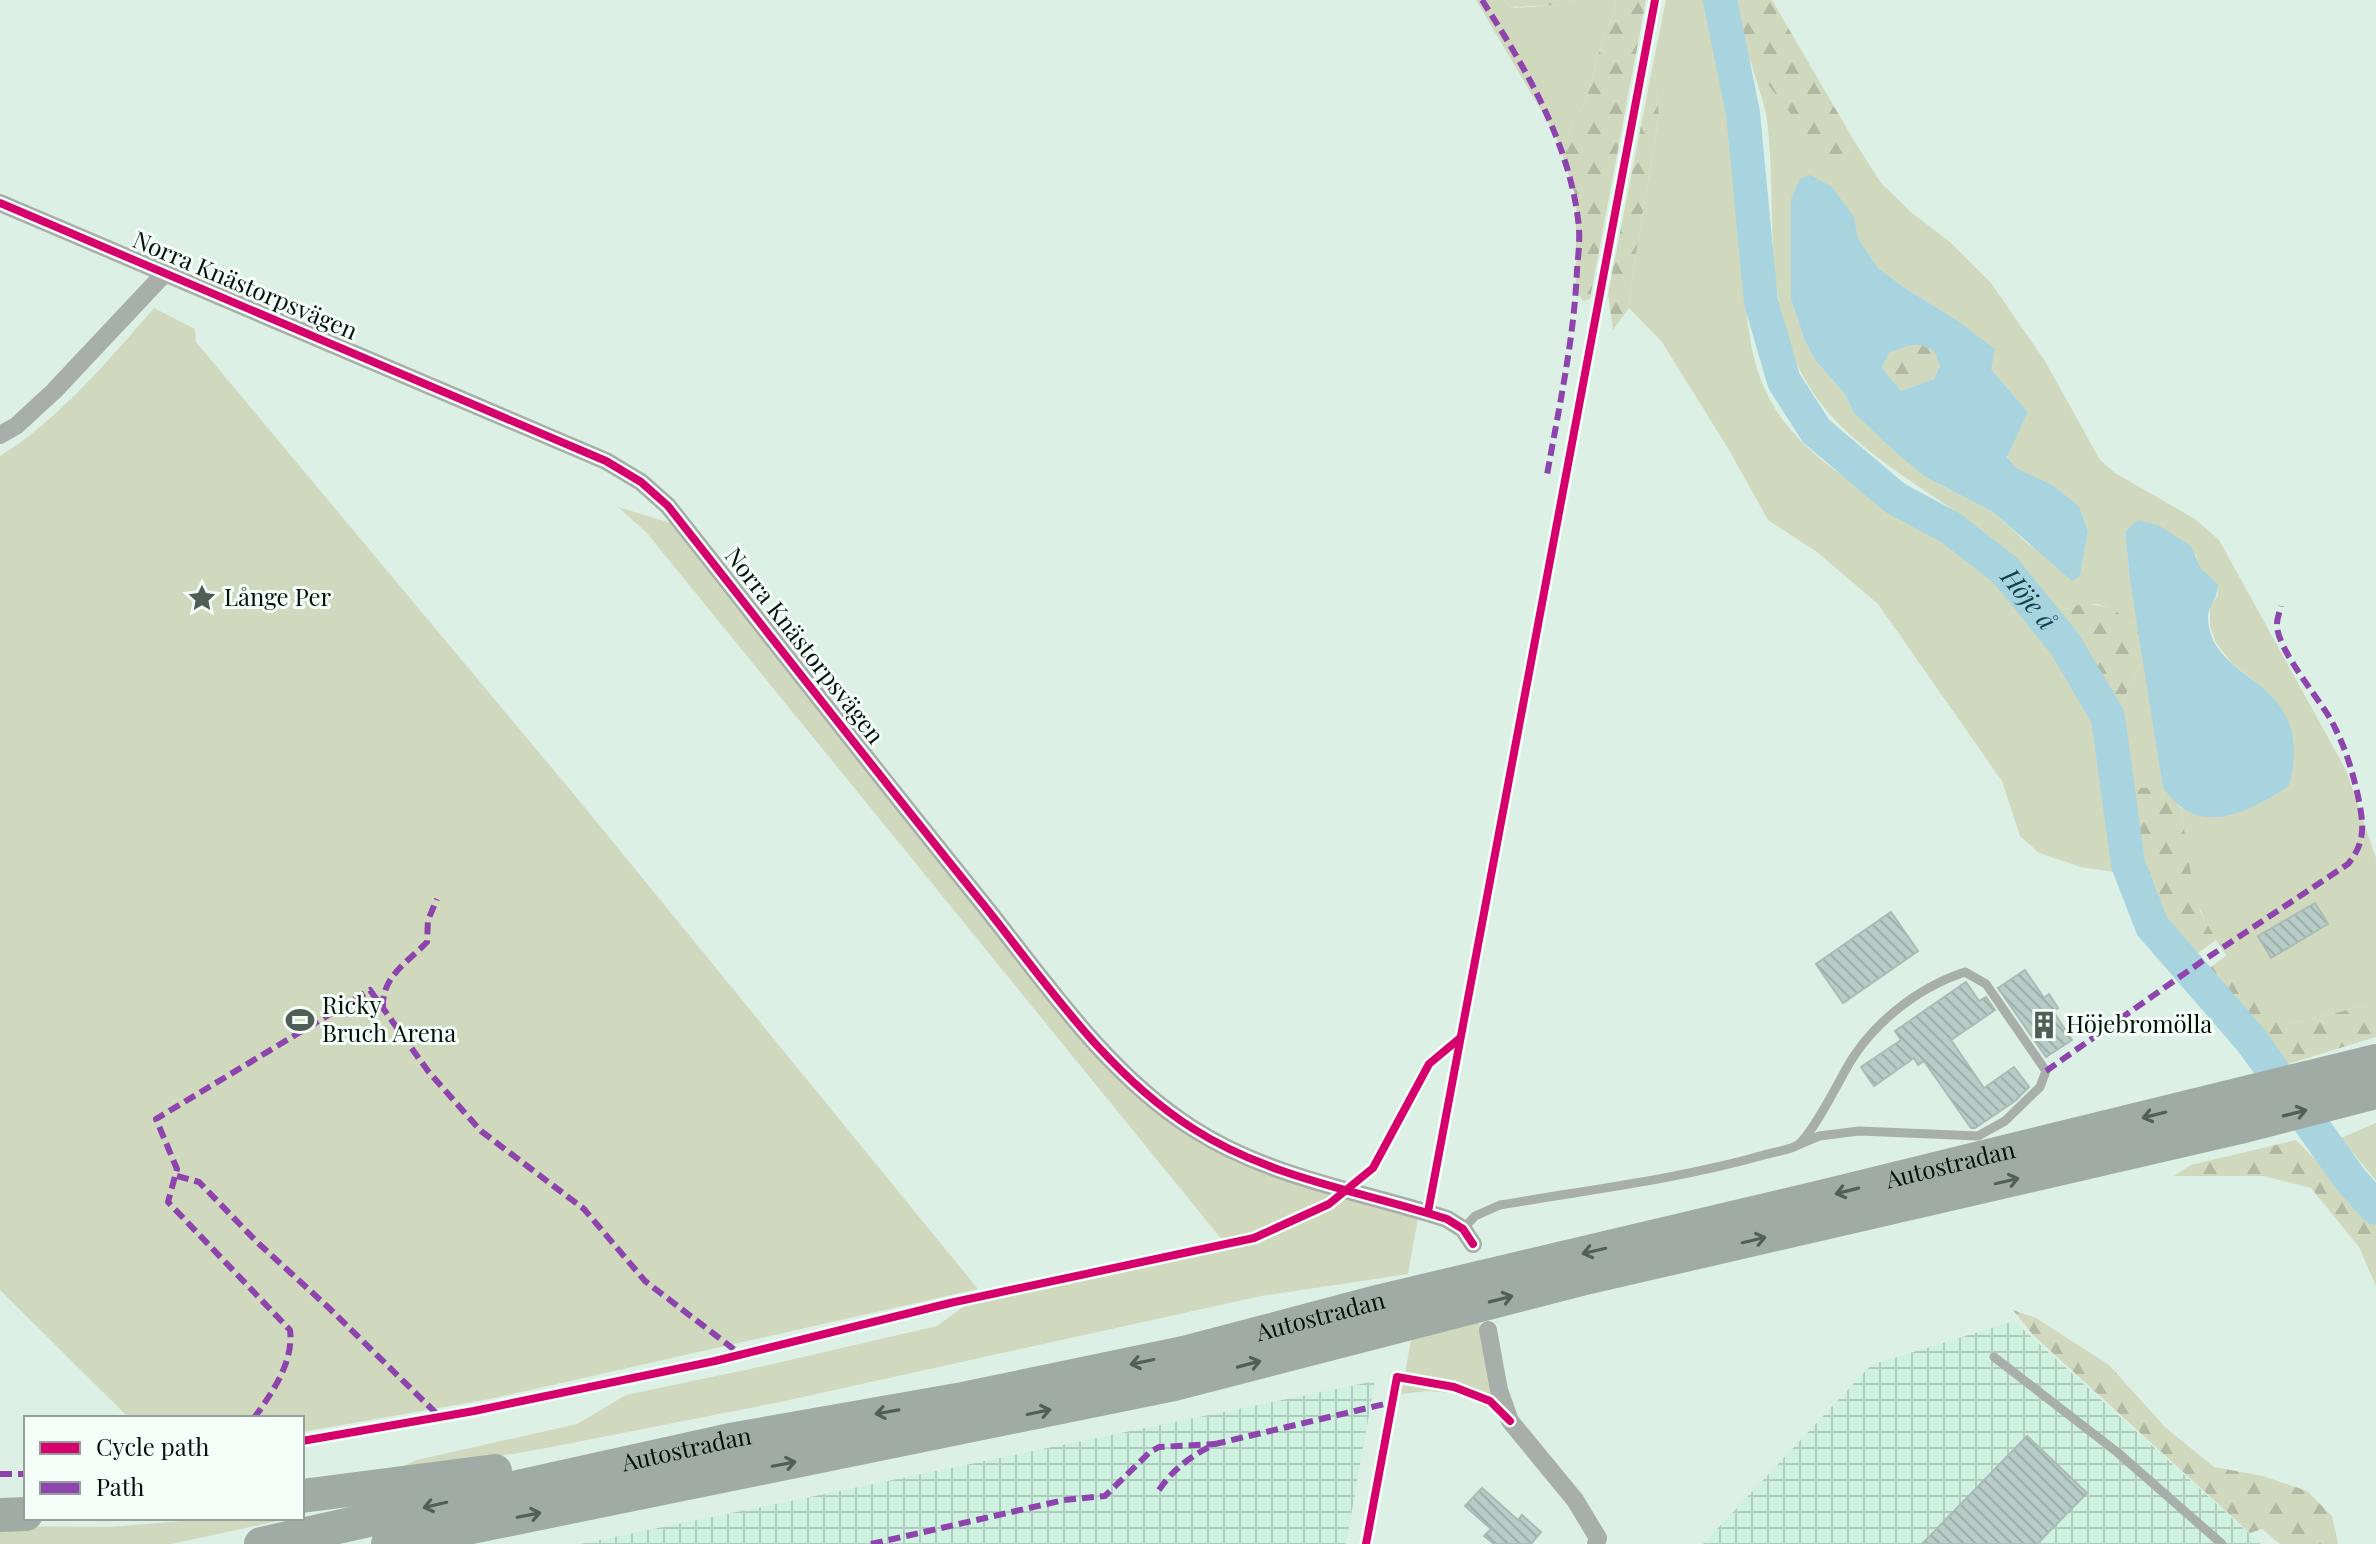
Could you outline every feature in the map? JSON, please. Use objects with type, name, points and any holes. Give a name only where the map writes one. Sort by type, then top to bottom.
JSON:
[{"type":"highway","name":"Autostradan","points":[[261,1544],[730,1440],[963,1399],[1184,1353],[1395,1298],[1821,1197],[2356,1086],[2376,1061]]},
{"type":"highway","name":"Autostradan","points":[[388,1544],[1174,1384],[2235,1112]]},
{"type":"highway","points":[[304,1496],[730,1440]]},
{"type":"highway","points":[[0,1515],[24,1514]]},
{"type":"highway","points":[[414,1544],[453,1530]]},
{"type":"street","name":"Norra Knästorpsvägen","points":[[0,203],[606,461],[641,482],[668,506],[1093,1042],[1144,1092],[1164,1110],[1233,1152],[1313,1181],[1447,1219],[1468,1237]]},
{"type":"street","points":[[0,435],[16,426],[54,391],[165,273]]},
{"type":"street","points":[[1488,1330],[1499,1390],[1510,1421],[1575,1500],[1598,1538],[1596,1544]]},
{"type":"lane","points":[[1468,1237],[1475,1216],[1500,1205],[1728,1164],[1798,1145],[1819,1136],[1859,1131],[1978,1136],[2005,1121],[2040,1087],[2046,1071],[1986,984],[1965,972],[1944,979],[1913,998],[1875,1029],[1798,1145]]},
{"type":"lane","points":[[1994,1357],[2117,1452],[2222,1544]]},
{"type":"shaded area","points":[[2014,1321],[2261,1544],[1703,1544],[1871,1365]]},
{"type":"shaded area","points":[[1375,1381],[1346,1544],[580,1544]]},
{"type":"green space","points":[[1476,0],[1502,0],[1514,8],[1559,5],[1573,0],[1614,0],[1616,8],[1601,46],[1586,100],[1560,147],[1552,129]]},
{"type":"green space","points":[[1502,0],[1573,0],[1559,5],[1513,7]]},
{"type":"green space","points":[[1614,0],[1646,0],[1590,299],[1583,301],[1576,289],[1576,198],[1560,147],[1586,100],[1601,46],[1616,8]]},
{"type":"green space","points":[[1666,0],[1709,0],[1722,56],[1735,141],[1749,333],[1767,394],[1793,433],[1810,449],[1847,479],[1981,567],[2003,587],[2033,624],[2075,689],[2093,724],[2108,779],[2120,873],[2081,867],[2039,853],[2020,836],[2002,781],[1878,604],[1817,552],[1768,520],[1662,342],[1629,308],[1659,114],[1653,64]]},
{"type":"green space","points":[[1732,0],[1772,0],[1853,139],[1838,165],[1819,151],[1751,62],[1743,46]]},
{"type":"green space","points":[[1751,62],[1796,119],[1845,156],[1853,139],[1881,183],[1912,213],[1950,242],[1991,283],[2045,361],[2100,460],[2115,473],[2195,519],[2219,540],[2346,770],[2376,858],[2376,1003],[2286,1025],[2227,956],[2201,911],[2190,873],[2181,808],[2212,815],[2238,812],[2263,802],[2289,786],[2258,684],[2232,663],[2216,643],[2210,626],[2210,605],[2218,596],[2218,584],[2200,569],[2196,555],[2125,531],[2139,629],[2099,605],[2081,605],[2054,613],[2032,578],[2003,548],[1863,446],[1832,417],[1807,383],[1782,321],[1774,254],[1767,120]],"holes":[[[1854,217],[1858,238],[1878,268],[1955,319],[1991,369],[2028,412],[2007,456],[2015,468],[2054,486],[2079,506],[2088,531],[2080,576],[2028,544],[1993,512],[1924,476],[1854,413],[1845,394],[1816,361],[1805,341],[1791,299]]]},
{"type":"green space","points":[[1653,64],[1659,114],[1629,308],[1613,330],[1608,294]]},
{"type":"green space","points":[[154,308],[195,329],[196,342],[582,804],[978,1289],[490,1399],[304,1432],[304,1416],[127,1416],[0,1290],[0,456],[42,425],[101,368]]},
{"type":"green space","points":[[1910,345],[1922,345],[1934,351],[1940,366],[1934,379],[1901,391],[1882,368],[1889,353]]},
{"type":"green space","points":[[618,507],[674,524],[1050,1003],[1197,1139],[1418,1218],[1408,1274],[1261,1296],[780,1402],[374,1478],[417,1460],[577,1424],[626,1395],[937,1326],[981,1294],[1223,1241],[646,532]]},
{"type":"green space","points":[[2085,603],[2111,608],[2139,629],[2144,656],[2116,715],[2090,661],[2054,613]]},
{"type":"green space","points":[[2144,656],[2163,788],[2131,788],[2125,801],[2124,751],[2116,715]]},
{"type":"green space","points":[[2131,788],[2163,788],[2181,808],[2200,911],[2216,940],[2190,959],[2162,921],[2140,878],[2125,801]]},
{"type":"green space","points":[[2228,954],[2286,1025],[2376,1003],[2376,1037],[2284,1065],[2206,971]]},
{"type":"green space","points":[[2376,1123],[2376,1181],[2341,1138]]},
{"type":"green space","points":[[2296,1140],[2376,1226],[2376,1286],[2359,1247],[2311,1188],[2263,1176],[2174,1176],[2191,1165]]},
{"type":"green space","points":[[2013,1310],[2036,1318],[2109,1365],[2166,1428],[2214,1467],[2263,1476],[2307,1491],[2332,1516],[2338,1544],[2280,1544],[2262,1529],[2250,1533],[2033,1335]]},
{"type":"green space","points":[[1479,1322],[1499,1414],[1459,1394],[1429,1391],[1401,1394],[1412,1335]]},
{"type":"green space","points":[[195,1520],[283,1520],[171,1544],[0,1544],[0,1526],[109,1527]]},
{"type":"water","points":[[1810,175],[1832,187],[1854,217],[1858,238],[1878,268],[1995,349],[1991,369],[2028,412],[2007,457],[2016,468],[2054,486],[2079,506],[2088,531],[2080,576],[2072,581],[1993,512],[1924,476],[1854,413],[1845,394],[1816,361],[1805,341],[1791,299],[1791,199],[1800,179]],"holes":[[[1910,345],[1922,345],[1934,351],[1940,366],[1934,379],[1901,391],[1882,368],[1889,353]]]},
{"type":"water","points":[[2138,520],[2158,525],[2191,546],[2201,569],[2218,584],[2208,619],[2214,641],[2226,658],[2277,702],[2289,722],[2294,749],[2289,786],[2251,808],[2222,816],[2194,814],[2178,805],[2163,788],[2125,532]]},
{"type":"building","points":[[2315,903],[2328,924],[2271,958],[2258,936]]},
{"type":"building","points":[[1891,912],[1918,951],[1843,1003],[1816,964]]},
{"type":"building","name":"Höjebromölla","points":[[2025,970],[2044,998],[2049,994],[2058,1008],[2053,1011],[2072,1040],[2046,1057],[1998,988]]},
{"type":"building","points":[[1966,982],[1979,1001],[1986,997],[1995,1010],[1951,1040],[1984,1088],[2014,1067],[2029,1087],[2015,1101],[1975,1128],[1971,1128],[1924,1061],[1918,1065],[1914,1058],[1874,1086],[1861,1067],[1901,1040],[1895,1031]]},
{"type":"building","points":[[2027,1436],[2087,1493],[2037,1544],[1922,1544]]},
{"type":"building","points":[[1482,1488],[1518,1520],[1522,1515],[1541,1532],[1531,1544],[1494,1544],[1484,1536],[1491,1529],[1465,1506]]},
{"type":"waterway","name":"Höje å","points":[[1720,0],[1743,113],[1761,302],[1784,381],[1816,431],[1895,498],[1951,528],[2005,570],[2065,644],[2108,717],[2128,864],[2152,926],[2251,1040],[2351,1180],[2376,1208]]},
{"type":"marked path","points":[[1482,0],[1544,108],[1567,167],[1579,228],[1573,322],[1547,475]]},
{"type":"marked path","points":[[2046,1071],[2348,864],[2358,849],[2362,819],[2351,769],[2331,720],[2283,646],[2277,624],[2281,606]]},
{"type":"marked path","points":[[383,1008],[386,987],[391,979],[427,942],[428,920],[437,899]]},
{"type":"marked path","points":[[255,1416],[285,1365],[289,1354],[290,1330],[168,1202],[177,1169],[156,1119],[370,990],[428,1071],[481,1131],[584,1209],[645,1281],[740,1354]]},
{"type":"marked path","points":[[177,1176],[199,1182],[257,1242],[440,1417]]},
{"type":"marked path","points":[[1159,1490],[1184,1463],[1215,1444],[1393,1402]]},
{"type":"marked path","points":[[871,1544],[1064,1500],[1105,1496],[1159,1447],[1215,1444]]},
{"type":"marked path","points":[[0,1474],[24,1474]]},
{"type":"cycle path","points":[[1428,1212],[1655,0]]},
{"type":"cycle path","points":[[0,203],[606,461],[641,482],[668,506],[1054,995],[1132,1081],[1161,1106],[1222,1145],[1316,1182],[1447,1219],[1463,1229],[1473,1244]]},
{"type":"cycle path","points":[[304,1441],[474,1411],[715,1361],[950,1303],[1254,1238],[1329,1204],[1373,1168],[1429,1064],[1460,1038]]},
{"type":"cycle path","points":[[1366,1544],[1397,1377],[1454,1387],[1490,1401],[1510,1421]]},
{"type":"place","name":"Långe Per","points":[[202,598]]},
{"type":"place","name":"Ricky Bruch Arena","points":[[300,1020]]},
{"type":"place","name":"Höjebromölla","points":[[2044,1025]]}]
